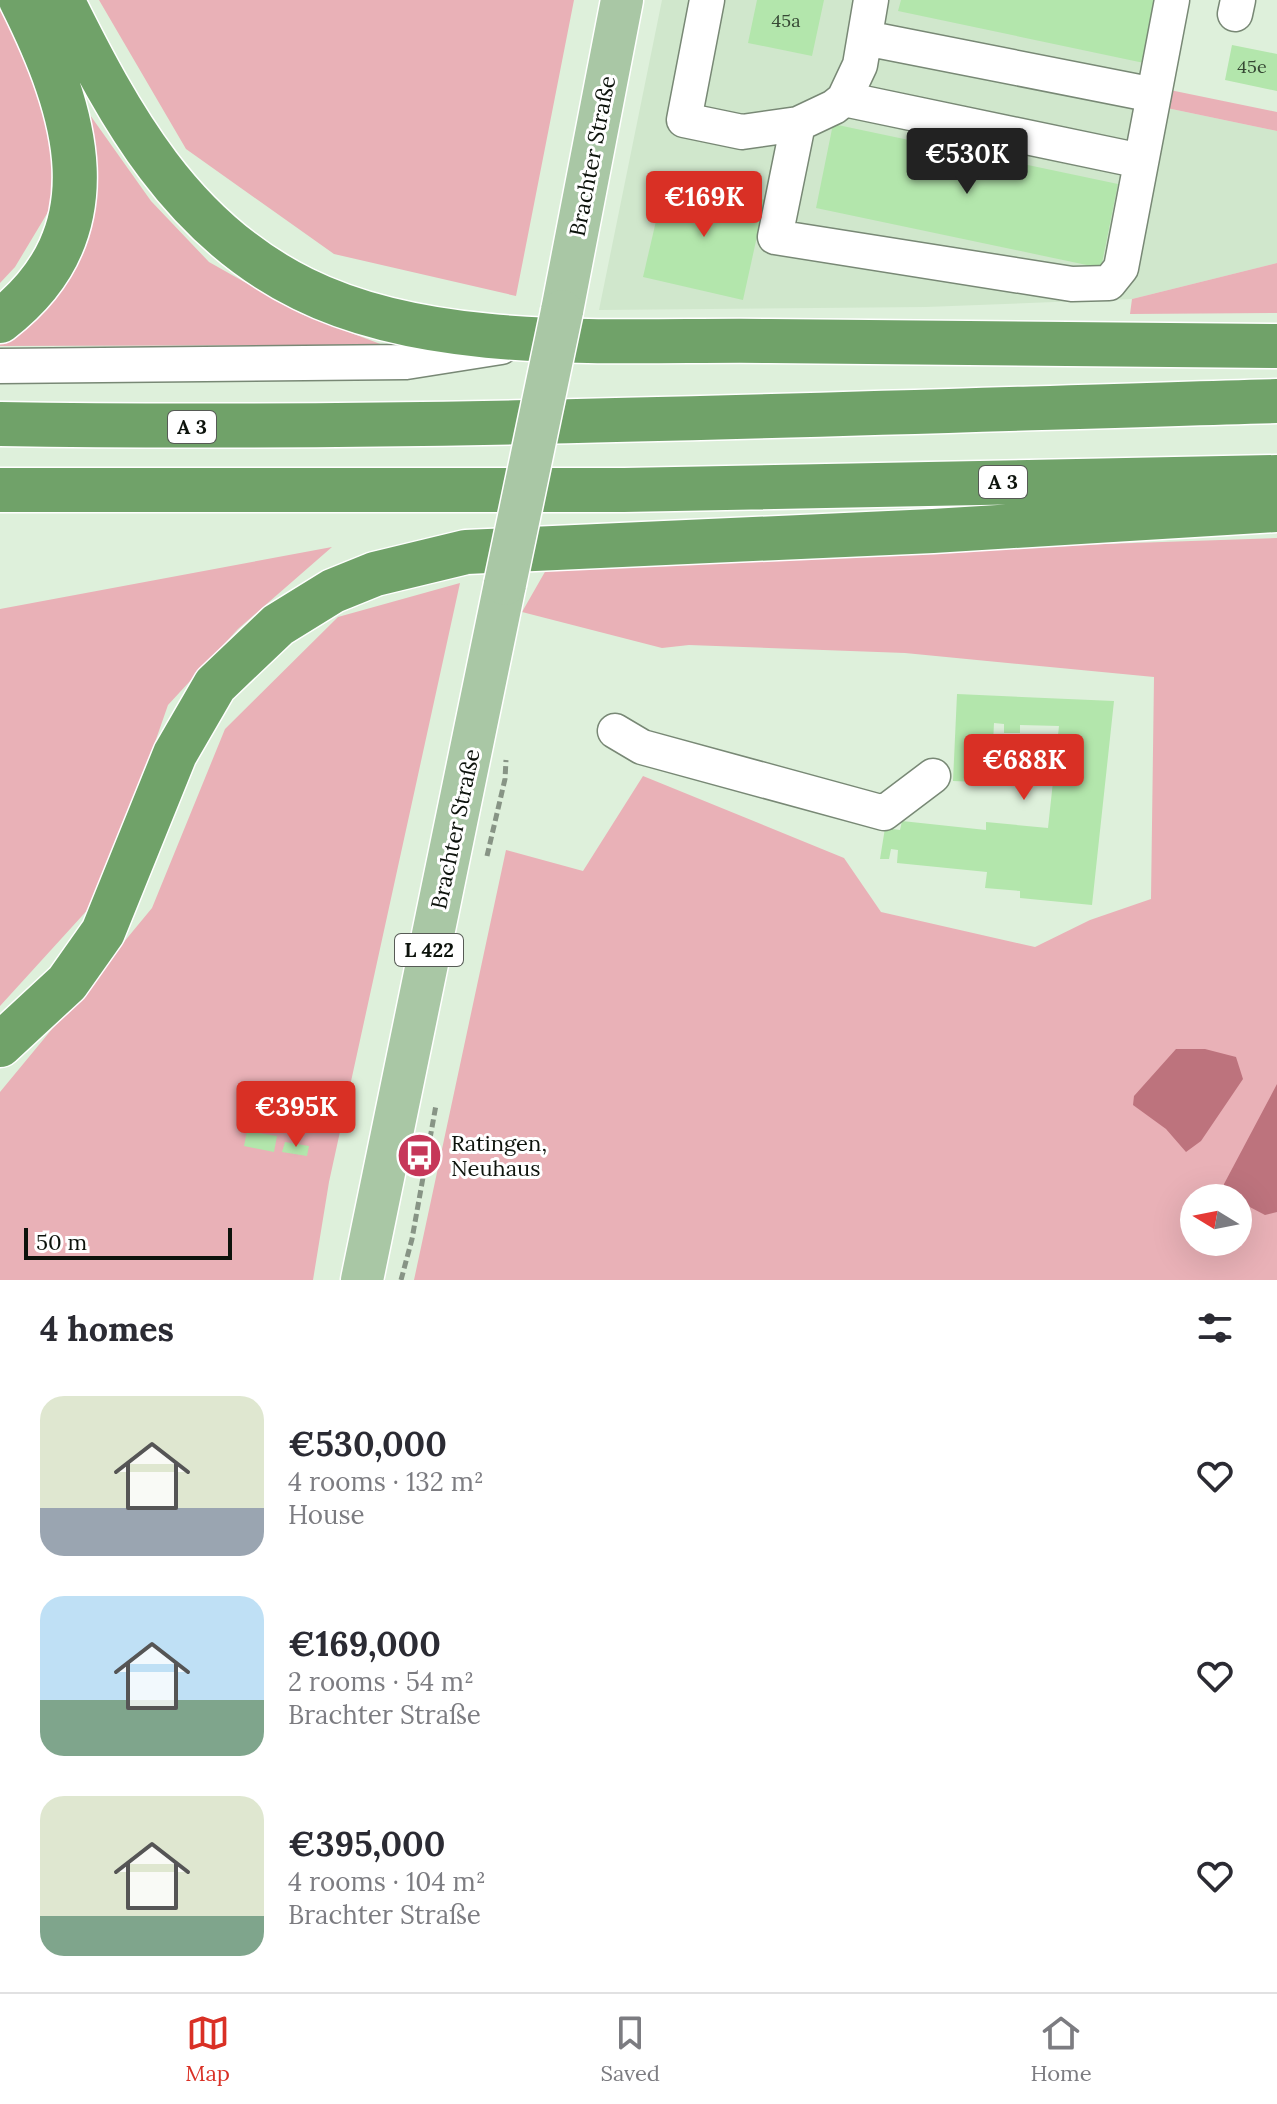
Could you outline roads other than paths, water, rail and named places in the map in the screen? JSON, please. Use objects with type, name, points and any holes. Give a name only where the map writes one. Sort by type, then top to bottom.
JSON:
[{"type":"highway","points":[[0,321],[38,282],[60,249],[72,210],[75,173],[73,135],[62,94],[48,54],[21,0]]},
{"type":"highway","points":[[62,0],[98,74],[155,165],[195,210],[262,265],[302,289],[375,316],[442,331],[562,325],[1277,346]]},
{"type":"highway","name":"A 3","points":[[0,424],[188,427],[384,425],[1277,401]]},
{"type":"highway","name":"A 3","points":[[0,490],[608,490],[1277,477]]},
{"type":"highway","points":[[0,1045],[67,983],[103,932],[175,754],[215,685],[278,625],[304,607],[347,585],[428,559],[466,552],[948,530],[1277,510]]},
{"type":"main road","name":"Brachter Straße","points":[[362,1280],[502,599],[562,325],[622,0]]},
{"type":"lane","points":[[707,0],[684,120],[742,132],[798,124],[844,99],[860,65],[871,0]]},
{"type":"lane","points":[[798,124],[775,237],[1072,284],[1109,283],[1121,268],[1172,0]]},
{"type":"lane","points":[[865,38],[1154,95]]},
{"type":"lane","points":[[844,99],[1141,161]]},
{"type":"lane","points":[[0,366],[406,362],[562,325]]},
{"type":"lane","points":[[615,731],[642,747],[884,813],[933,776]]},
{"type":"place","name":"Ratingen, Neuhaus","points":[[420,1156]]}]
